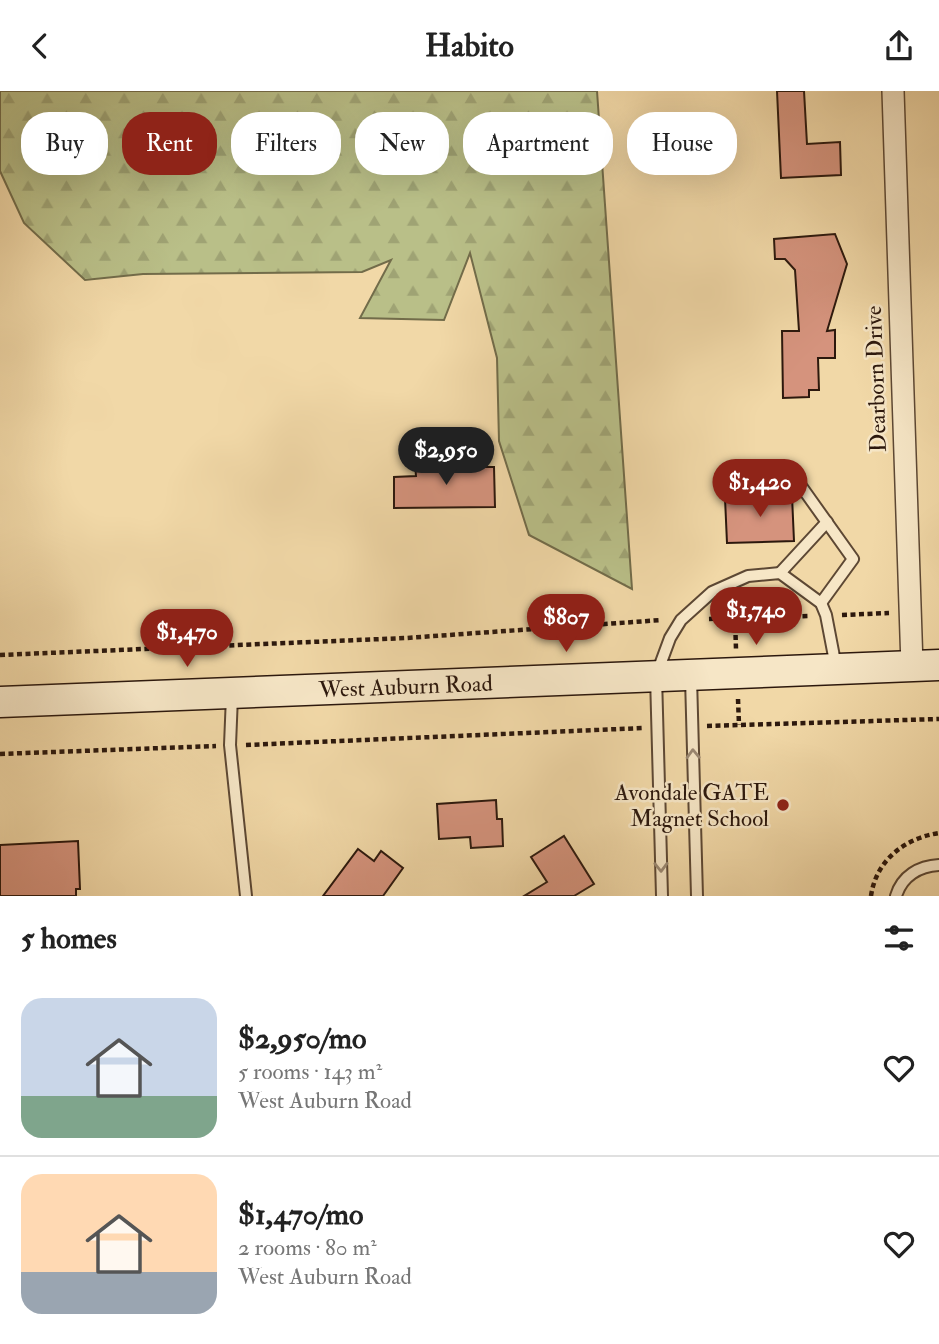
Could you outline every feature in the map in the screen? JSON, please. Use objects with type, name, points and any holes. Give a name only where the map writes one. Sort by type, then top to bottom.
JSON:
[{"type":"main road","name":"West Auburn Road","points":[[0,702],[926,666]]},
{"type":"street","name":"Dearborn Drive","points":[[893,91],[910,613],[926,666]]},
{"type":"lane","points":[[744,480],[796,479],[853,559],[821,603]]},
{"type":"lane","points":[[780,573],[827,522]]},
{"type":"lane","points":[[662,896],[656,676],[670,638],[681,620],[712,592],[748,576],[780,573],[821,603],[837,669]]},
{"type":"lane","points":[[691,675],[697,896]]},
{"type":"lane","points":[[232,693],[230,745],[246,896]]},
{"type":"lane","points":[[896,896],[911,873],[939,865]]},
{"type":"path","points":[[0,655],[406,638],[681,620],[910,613]]},
{"type":"path","points":[[735,618],[736,646]]},
{"type":"path","points":[[738,707],[739,725]]},
{"type":"path","points":[[712,726],[939,719]]},
{"type":"path","points":[[0,754],[640,728]]},
{"type":"path","points":[[871,896],[879,871],[898,848],[925,835],[939,833]]},
{"type":"green space","points":[[0,91],[597,91],[598,112],[463,112],[463,175],[603,175],[632,589],[529,535],[499,441],[497,358],[470,253],[444,320],[360,318],[391,260],[362,272],[143,274],[85,280],[24,223],[0,171]]},
{"type":"building","points":[[777,91],[804,91],[807,144],[840,142],[841,175],[781,178]]},
{"type":"building","points":[[835,234],[847,264],[827,331],[835,330],[835,358],[818,358],[819,390],[809,390],[809,397],[783,398],[782,331],[799,331],[795,270],[785,259],[775,259],[774,239]]},
{"type":"building","points":[[415,464],[494,467],[495,507],[394,508],[394,477],[416,476]]},
{"type":"building","points":[[792,496],[794,541],[727,543],[725,498]]},
{"type":"building","points":[[496,800],[497,819],[502,819],[503,846],[471,848],[470,837],[439,839],[437,804]]},
{"type":"building","points":[[564,836],[594,884],[574,896],[524,896],[547,882],[531,857]]},
{"type":"building","points":[[78,841],[80,889],[76,889],[76,896],[0,896],[0,845]]},
{"type":"building","points":[[358,849],[374,861],[381,851],[403,868],[383,896],[323,896]]},
{"type":"place","name":"Avondale GATE Magnet School","points":[[783,805]]}]
